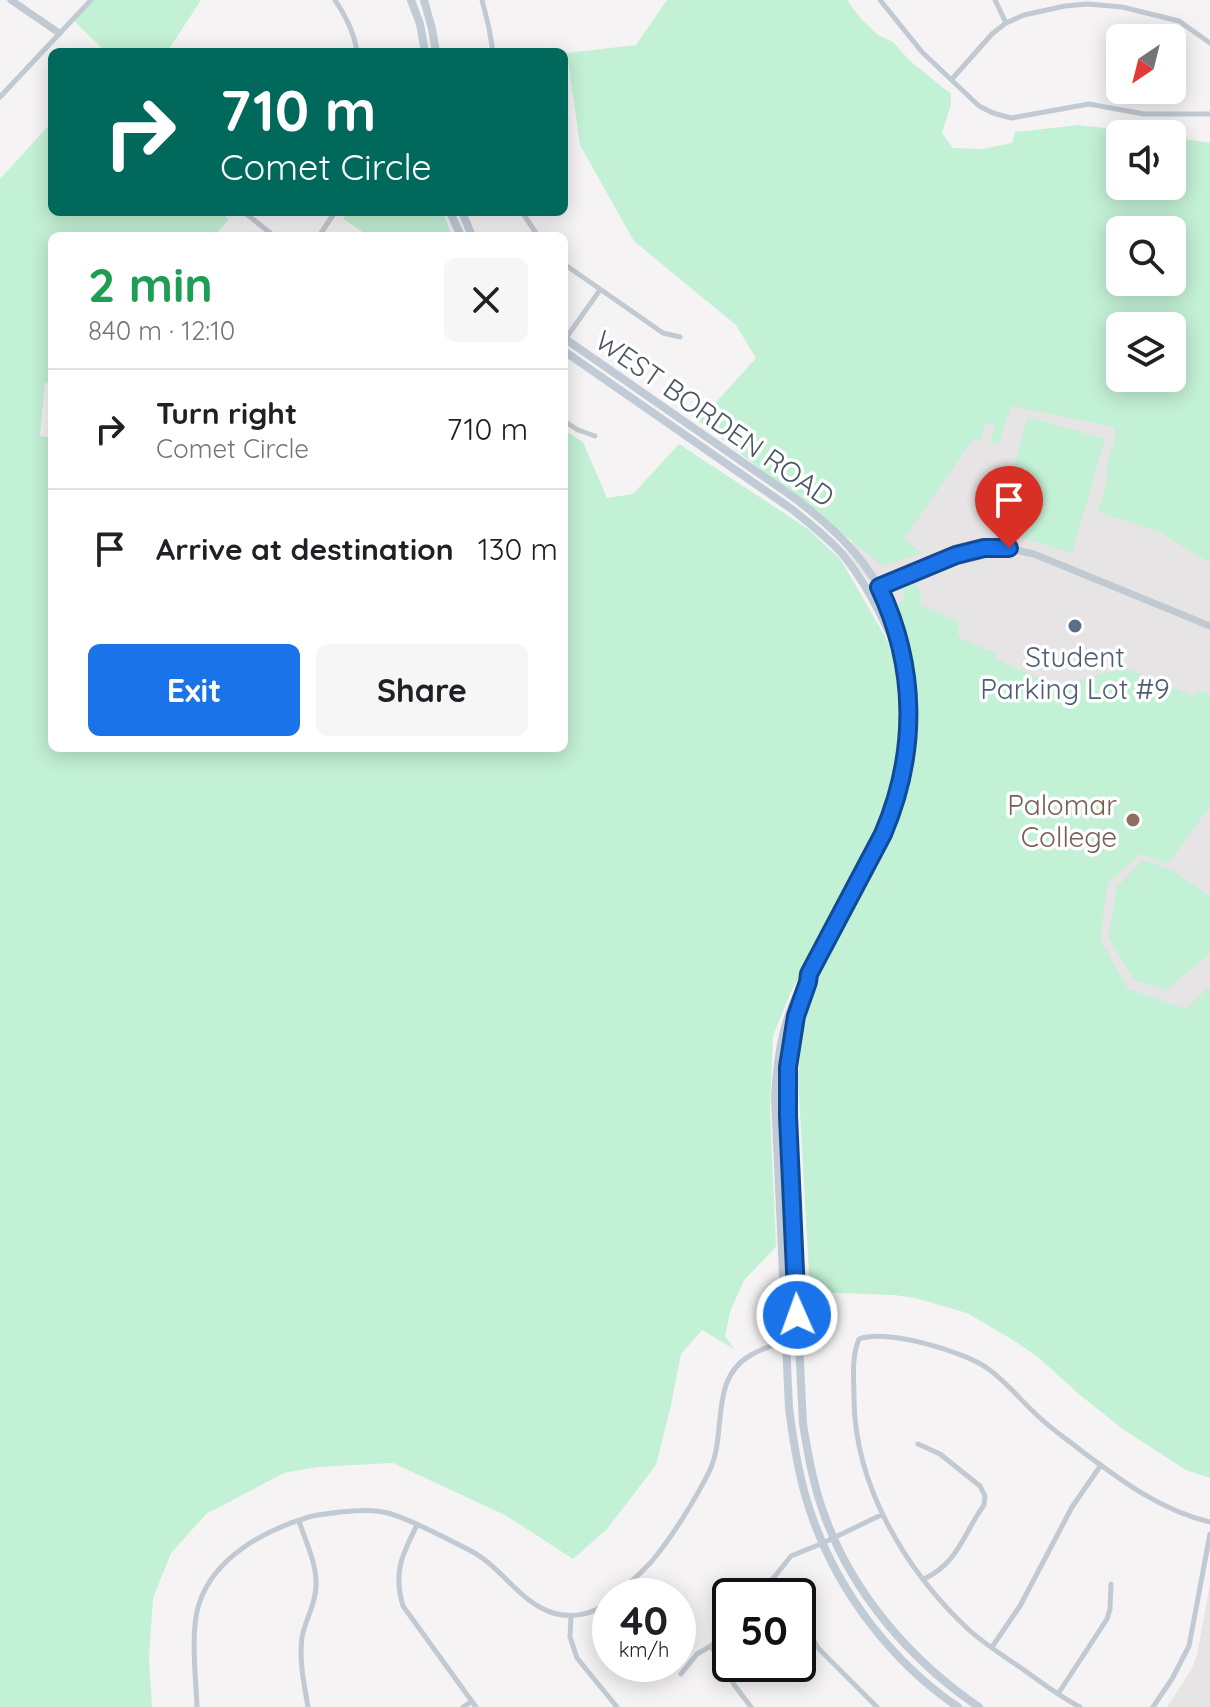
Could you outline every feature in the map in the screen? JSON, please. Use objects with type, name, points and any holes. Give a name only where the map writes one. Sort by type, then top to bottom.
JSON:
[{"type":"main road","points":[[411,0],[424,48]]},
{"type":"main road","points":[[424,0],[435,48]]},
{"type":"main road","name":"WEST BORDEN ROAD","points":[[568,342],[823,520],[841,537],[879,587],[903,651],[909,725],[902,784],[883,834],[800,988],[788,1016],[776,1072],[789,1408],[794,1451],[803,1487],[834,1566],[882,1638],[912,1669],[958,1707]]},
{"type":"main road","name":"WEST BORDEN ROAD","points":[[568,354],[793,510],[838,550],[868,591],[902,662]]},
{"type":"main road","name":"WEST BORDEN ROAD","points":[[809,974],[796,1016],[788,1067],[788,1116],[803,1424],[811,1470],[833,1538],[884,1620],[914,1654],[979,1707]]},
{"type":"street","points":[[11,0],[59,33]]},
{"type":"street","points":[[0,97],[91,0]]},
{"type":"street","points":[[335,0],[348,20],[356,48]]},
{"type":"street","points":[[482,0],[492,48]]},
{"type":"street","points":[[880,0],[922,52],[979,106],[993,113],[1011,118],[1089,104],[1144,114],[1210,114]]},
{"type":"street","points":[[995,0],[1006,23]]},
{"type":"street","points":[[952,79],[992,34],[1006,23],[1024,15],[1088,2],[1179,21],[1210,43]]},
{"type":"street","points":[[249,216],[269,232]]},
{"type":"street","points":[[568,267],[663,333],[680,337]]},
{"type":"street","points":[[568,334],[600,290]]},
{"type":"street","points":[[568,424],[595,436]]},
{"type":"street","points":[[868,591],[956,555],[984,548],[1009,548],[1034,554],[1210,626]]},
{"type":"street","points":[[1080,1707],[992,1647],[960,1620],[939,1599],[881,1515],[866,1471],[855,1421],[854,1352],[859,1339],[869,1335],[920,1343],[959,1354],[985,1366],[1040,1418],[1134,1489],[1161,1504],[1210,1522]]},
{"type":"street","points":[[635,1578],[665,1544],[708,1475],[716,1451],[723,1390],[729,1375],[742,1360],[758,1351],[786,1341],[798,1342]]},
{"type":"street","points":[[918,1444],[940,1454],[980,1486],[985,1496],[984,1505],[957,1554],[939,1572],[924,1579]]},
{"type":"street","points":[[992,1647],[1020,1606],[1072,1507],[1101,1465]]},
{"type":"street","points":[[197,1707],[195,1631],[198,1605],[205,1588],[234,1554],[274,1529],[311,1516],[367,1510],[387,1513],[475,1553],[541,1608],[571,1616],[592,1610]]},
{"type":"street","points":[[774,1578],[791,1556],[881,1515]]},
{"type":"street","points":[[299,1521],[316,1580],[316,1596],[302,1641],[301,1665],[308,1707]]},
{"type":"street","points":[[417,1525],[402,1557],[398,1589],[403,1606],[474,1704],[463,1707]]},
{"type":"street","points":[[1153,1707],[1189,1646],[1210,1534]]},
{"type":"street","points":[[1058,1694],[1107,1619],[1111,1584]]},
{"type":"street","points":[[571,1616],[570,1637],[577,1658],[617,1707]]},
{"type":"street","points":[[816,1644],[877,1707]]},
{"type":"street","points":[[696,1655],[711,1646],[751,1707]]},
{"type":"shaded area","name":"Palomar College","points":[[1050,278],[1106,358],[1106,392],[1186,392],[1186,371],[1210,359],[1210,1193],[919,1105],[1087,775],[892,630],[869,582],[846,550]]},
{"type":"shaded area","points":[[1210,1583],[1210,1707],[1167,1707],[1197,1655]]},
{"type":"green space","points":[[91,0],[201,0],[170,48],[102,48],[72,19]]},
{"type":"green space","points":[[667,0],[847,0],[878,35],[893,42],[910,61],[951,94],[942,133],[953,148],[982,149],[1012,143],[1015,132],[1079,125],[1106,128],[1106,200],[1186,200],[1186,139],[1210,143],[1210,563],[1158,531],[1098,512],[1116,434],[1114,427],[1011,406],[998,444],[990,442],[995,425],[985,423],[980,441],[973,439],[904,539],[922,553],[883,566],[699,421],[756,358],[736,325],[634,241],[580,145],[568,53],[636,45]]},
{"type":"green space","points":[[48,126],[48,216],[225,216],[229,219],[218,232],[48,232],[48,383],[45,383],[40,436],[48,437],[48,752],[568,752],[568,433],[583,442],[607,498],[633,494],[679,444],[808,529],[841,560],[887,640],[900,675],[905,719],[891,803],[790,994],[773,1036],[770,1109],[776,1247],[744,1280],[730,1312],[725,1336],[734,1349],[702,1330],[681,1354],[656,1465],[607,1529],[573,1559],[507,1516],[393,1463],[317,1467],[284,1473],[206,1514],[171,1553],[153,1598],[149,1659],[152,1707],[0,1707],[0,179]]},
{"type":"green space","points":[[345,216],[444,216],[450,232],[363,232],[343,219]]},
{"type":"green space","points":[[1028,417],[1105,439],[1072,553],[995,530]]},
{"type":"green space","points":[[916,583],[921,594],[919,604],[959,622],[957,632],[961,639],[997,654],[995,659],[1057,686],[1125,668],[1194,696],[1197,691],[1210,693],[1210,806],[1168,864],[1140,854],[1108,883],[1100,939],[1128,989],[1186,1009],[1210,986],[1210,1478],[1186,1470],[1124,1430],[1039,1358],[967,1313],[894,1295],[810,1292],[798,1077],[803,1021],[817,976],[895,822],[908,788],[916,738],[914,673],[894,606],[905,599],[902,589]]},
{"type":"green space","points":[[1143,860],[1173,871],[1210,896],[1210,954],[1165,990],[1134,980],[1108,937],[1117,887]]},
{"type":"place","name":"Student Parking Lot #9","points":[[1075,626]]},
{"type":"place","name":"Palomar College","points":[[1133,820]]},
{"type":"route","points":[[797,1315],[788,1116],[788,1067],[796,1016],[809,974],[894,810],[902,784],[909,725],[903,651],[879,587],[956,555],[984,548],[1009,548]]}]
